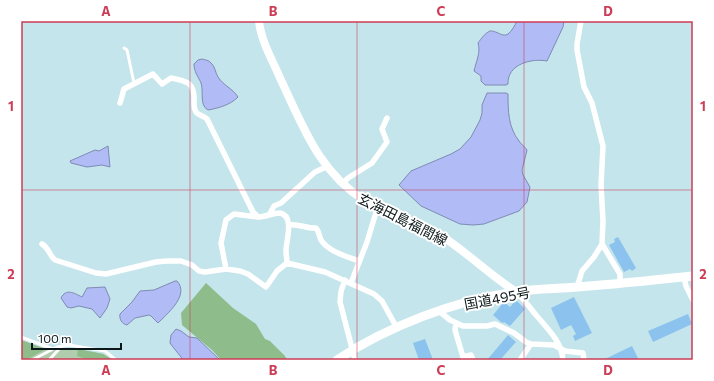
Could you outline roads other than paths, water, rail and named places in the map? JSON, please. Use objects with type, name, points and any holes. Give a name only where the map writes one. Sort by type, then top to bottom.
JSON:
[{"type":"highway","name":"国道495号","points":[[337,360],[352,350],[397,328],[439,311],[488,297],[515,292],[689,277]]},
{"type":"main road","name":"玄海田島福間線","points":[[260,21],[263,40],[307,136],[326,167],[352,192],[377,208],[437,233],[515,292]]},
{"type":"street","points":[[581,21],[577,50],[584,87],[592,103],[603,146],[601,185],[602,244],[620,274],[620,284]]},
{"type":"street","points":[[120,103],[124,89],[153,74],[162,84],[171,78],[186,81],[194,93],[194,108],[196,112],[207,119],[253,212],[258,216]]},
{"type":"street","points":[[342,184],[348,178],[372,164],[388,142],[382,129],[387,118]]},
{"type":"street","points":[[269,215],[274,206],[281,203],[315,172],[326,167]]},
{"type":"street","points":[[351,283],[367,242],[377,208]]},
{"type":"street","points":[[226,269],[221,243],[226,220],[234,214],[258,216],[275,214],[284,215],[289,225],[286,251],[287,263]]},
{"type":"street","points":[[289,225],[293,224],[310,229],[316,228],[321,240],[327,246],[359,261]]},
{"type":"street","points":[[42,244],[47,248],[55,260],[96,273],[106,274],[167,261],[181,261],[205,272],[226,269],[248,274],[266,287],[277,271],[287,263]]},
{"type":"street","points":[[577,287],[582,272],[602,244]]},
{"type":"street","points":[[287,263],[325,272],[374,294],[382,301],[397,328]]},
{"type":"street","points":[[689,277],[686,286],[693,300]]},
{"type":"street","points":[[345,280],[341,291],[340,302],[355,360]]},
{"type":"street","points":[[515,292],[523,297],[555,338],[560,348],[563,360]]},
{"type":"street","points":[[439,311],[456,323],[469,327],[495,324],[514,333],[531,344],[554,345],[565,351],[583,353],[584,360]]},
{"type":"street","points":[[456,323],[455,330],[464,357],[471,355],[473,360]]},
{"type":"street","points":[[520,360],[531,344]]},
{"type":"lane","points":[[124,48],[127,50],[134,83]]},
{"type":"lane","points":[[21,337],[53,348]]},
{"type":"lane","points":[[32,360],[53,348],[69,345],[105,351],[116,360]]},
{"type":"lane","points":[[48,360],[62,346]]},
{"type":"water","points":[[517,21],[564,21],[563,27],[547,61],[541,60],[528,62],[516,67],[509,77],[508,84],[506,85],[485,85],[481,81],[481,76],[474,71],[479,53],[478,43],[490,31],[504,35],[508,34]]},
{"type":"water","points":[[202,59],[212,64],[220,80],[238,97],[235,100],[216,108],[208,110],[205,108],[201,83],[194,67],[194,64],[198,60]]},
{"type":"water","points":[[487,93],[508,94],[511,124],[515,136],[527,150],[522,170],[523,175],[530,187],[527,202],[519,211],[484,224],[460,224],[421,206],[399,185],[411,171],[460,149],[471,137],[480,120],[482,105]]},
{"type":"water","points":[[108,146],[110,167],[102,165],[87,167],[71,163],[70,161],[95,150],[99,151]]},
{"type":"water","points":[[177,281],[180,286],[181,292],[179,298],[176,304],[158,323],[149,315],[135,318],[127,325],[121,321],[120,314],[140,291],[154,290]]},
{"type":"water","points":[[105,287],[110,299],[107,308],[100,318],[92,309],[79,306],[71,308],[67,307],[61,298],[68,292],[82,297],[87,288]]},
{"type":"water","points":[[176,329],[189,337],[197,338],[220,360],[183,360],[170,343],[171,335]]}]
